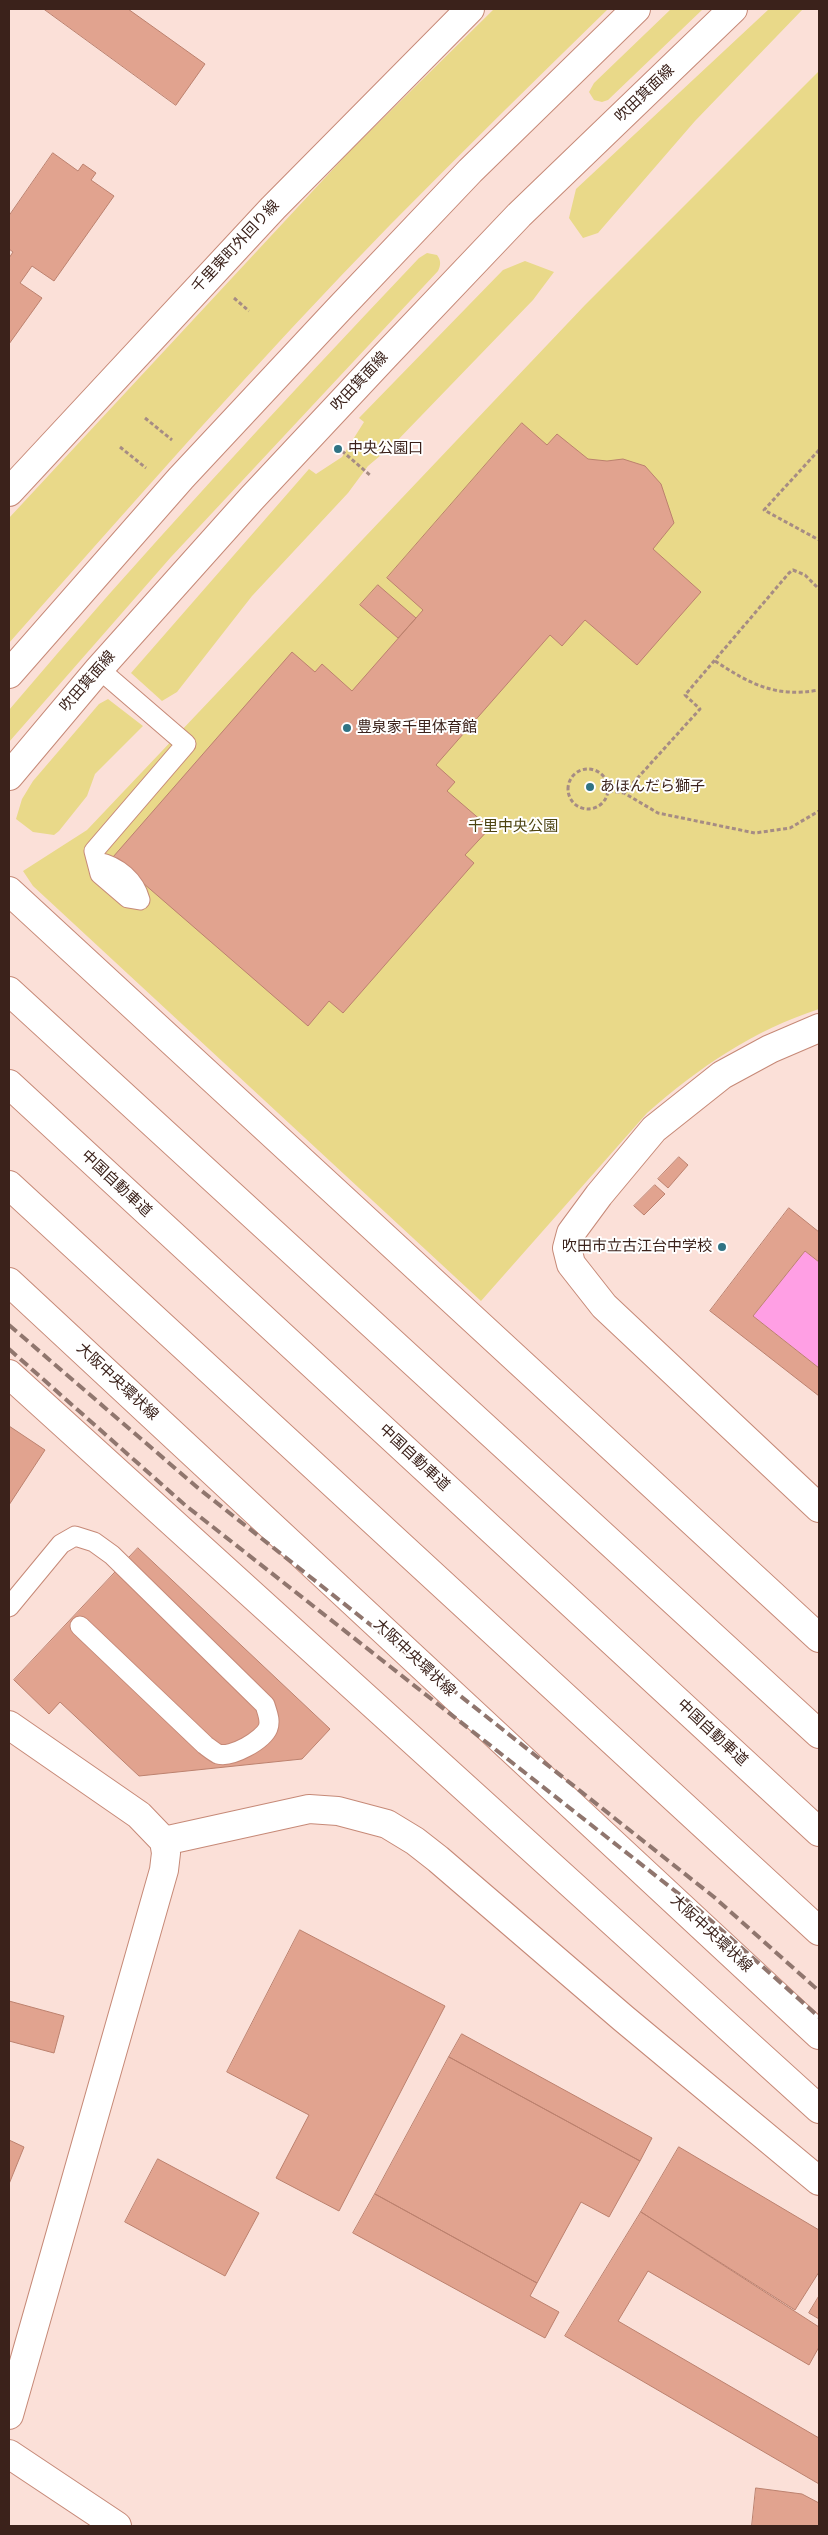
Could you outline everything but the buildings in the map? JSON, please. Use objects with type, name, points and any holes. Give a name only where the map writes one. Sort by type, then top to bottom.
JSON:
[{"type":"main road","name":"千里東町外回り線","points":[[9,492],[273,208],[470,9]]},
{"type":"main road","points":[[9,674],[181,478],[338,310],[470,171],[636,9]]},
{"type":"main road","name":"吹田箕面線","points":[[9,776],[99,669],[265,484],[499,236],[733,9]]},
{"type":"main road","points":[[9,891],[819,1638]]},
{"type":"main road","points":[[9,991],[819,1734]]},
{"type":"main road","points":[[819,1028],[770,1049],[722,1075],[654,1130],[599,1195],[571,1233],[568,1248],[571,1264],[604,1306],[819,1508]]},
{"type":"main road","name":"中国自動車道","points":[[9,1084],[819,1832]]},
{"type":"main road","points":[[9,1185],[819,1931]]},
{"type":"main road","name":"大阪中央環状線","points":[[9,1282],[819,2034]]},
{"type":"main road","points":[[9,1374],[819,2109]]},
{"type":"main road","points":[[9,1725],[139,1815],[164,1841],[166,1854],[164,1870],[9,2416]]},
{"type":"main road","points":[[164,1841],[309,1809],[355,1814],[387,1824],[416,1841],[438,1859],[638,2030],[819,2181]]},
{"type":"main road","points":[[9,2454],[117,2526]]},
{"type":"lane","points":[[98,862],[94,855],[100,842],[186,744],[99,669]]},
{"type":"lane","points":[[9,1607],[61,1544],[75,1536],[94,1542],[112,1556],[265,1705],[269,1718],[268,1728],[247,1747],[235,1753],[219,1754],[205,1745],[80,1626]]},
{"type":"path","points":[[230,294],[249,311]]},
{"type":"path","points":[[145,418],[175,443]]},
{"type":"path","points":[[120,447],[149,470]]},
{"type":"path","points":[[819,450],[764,510],[819,540]]},
{"type":"path","points":[[342,451],[371,476]]},
{"type":"path","points":[[624,793],[700,709],[684,695],[759,606],[793,570],[805,575],[819,588]]},
{"type":"path","points":[[714,661],[757,686],[781,692],[798,693],[819,690]]},
{"type":"path","points":[[584,768],[596,770],[606,778],[609,791],[604,803],[592,809],[580,807],[570,799],[568,786],[573,774],[584,768]]},
{"type":"path","points":[[609,791],[624,793],[658,813],[755,833],[790,828],[819,812]]},
{"type":"green space","points":[[494,9],[608,9],[444,170],[292,327],[9,643],[9,518],[349,152]]},
{"type":"green space","points":[[671,9],[703,9],[608,100],[602,102],[594,100],[589,92],[594,83]]},
{"type":"green space","points":[[769,9],[803,9],[695,121],[598,233],[583,238],[569,218],[576,189]]},
{"type":"green space","name":"千里中央公園","points":[[819,71],[819,1009],[749,1039],[707,1066],[666,1096],[647,1113],[481,1301],[33,886],[23,871],[87,830],[585,305]]},
{"type":"green space","points":[[427,253],[437,255],[440,263],[438,271],[171,557],[9,742],[9,710],[58,652],[314,369],[419,258]]},
{"type":"green space","points":[[525,261],[554,272],[533,300],[393,445],[368,466],[348,493],[252,596],[177,692],[162,701],[131,673],[309,469],[316,474],[342,457],[364,422],[359,418],[503,270]]},
{"type":"green space","points":[[108,699],[143,726],[95,774],[87,796],[59,831],[54,835],[33,832],[16,819],[22,799],[33,781],[99,704]]},
{"type":"shaded area","points":[[805,1251],[819,1262],[819,1368],[753,1316]]},
{"type":"railway","points":[[9,1325],[198,1488],[714,1897],[819,1991]]},
{"type":"railway","points":[[9,1349],[185,1505],[698,1909],[819,2017]]},
{"type":"place","name":"中央公園口","points":[[338,449]]},
{"type":"place","name":"豊泉家千里体育館","points":[[347,728]]},
{"type":"place","name":"あほんだら獅子","points":[[590,787]]},
{"type":"place","name":"吹田市立古江台中学校","points":[[722,1247]]}]
